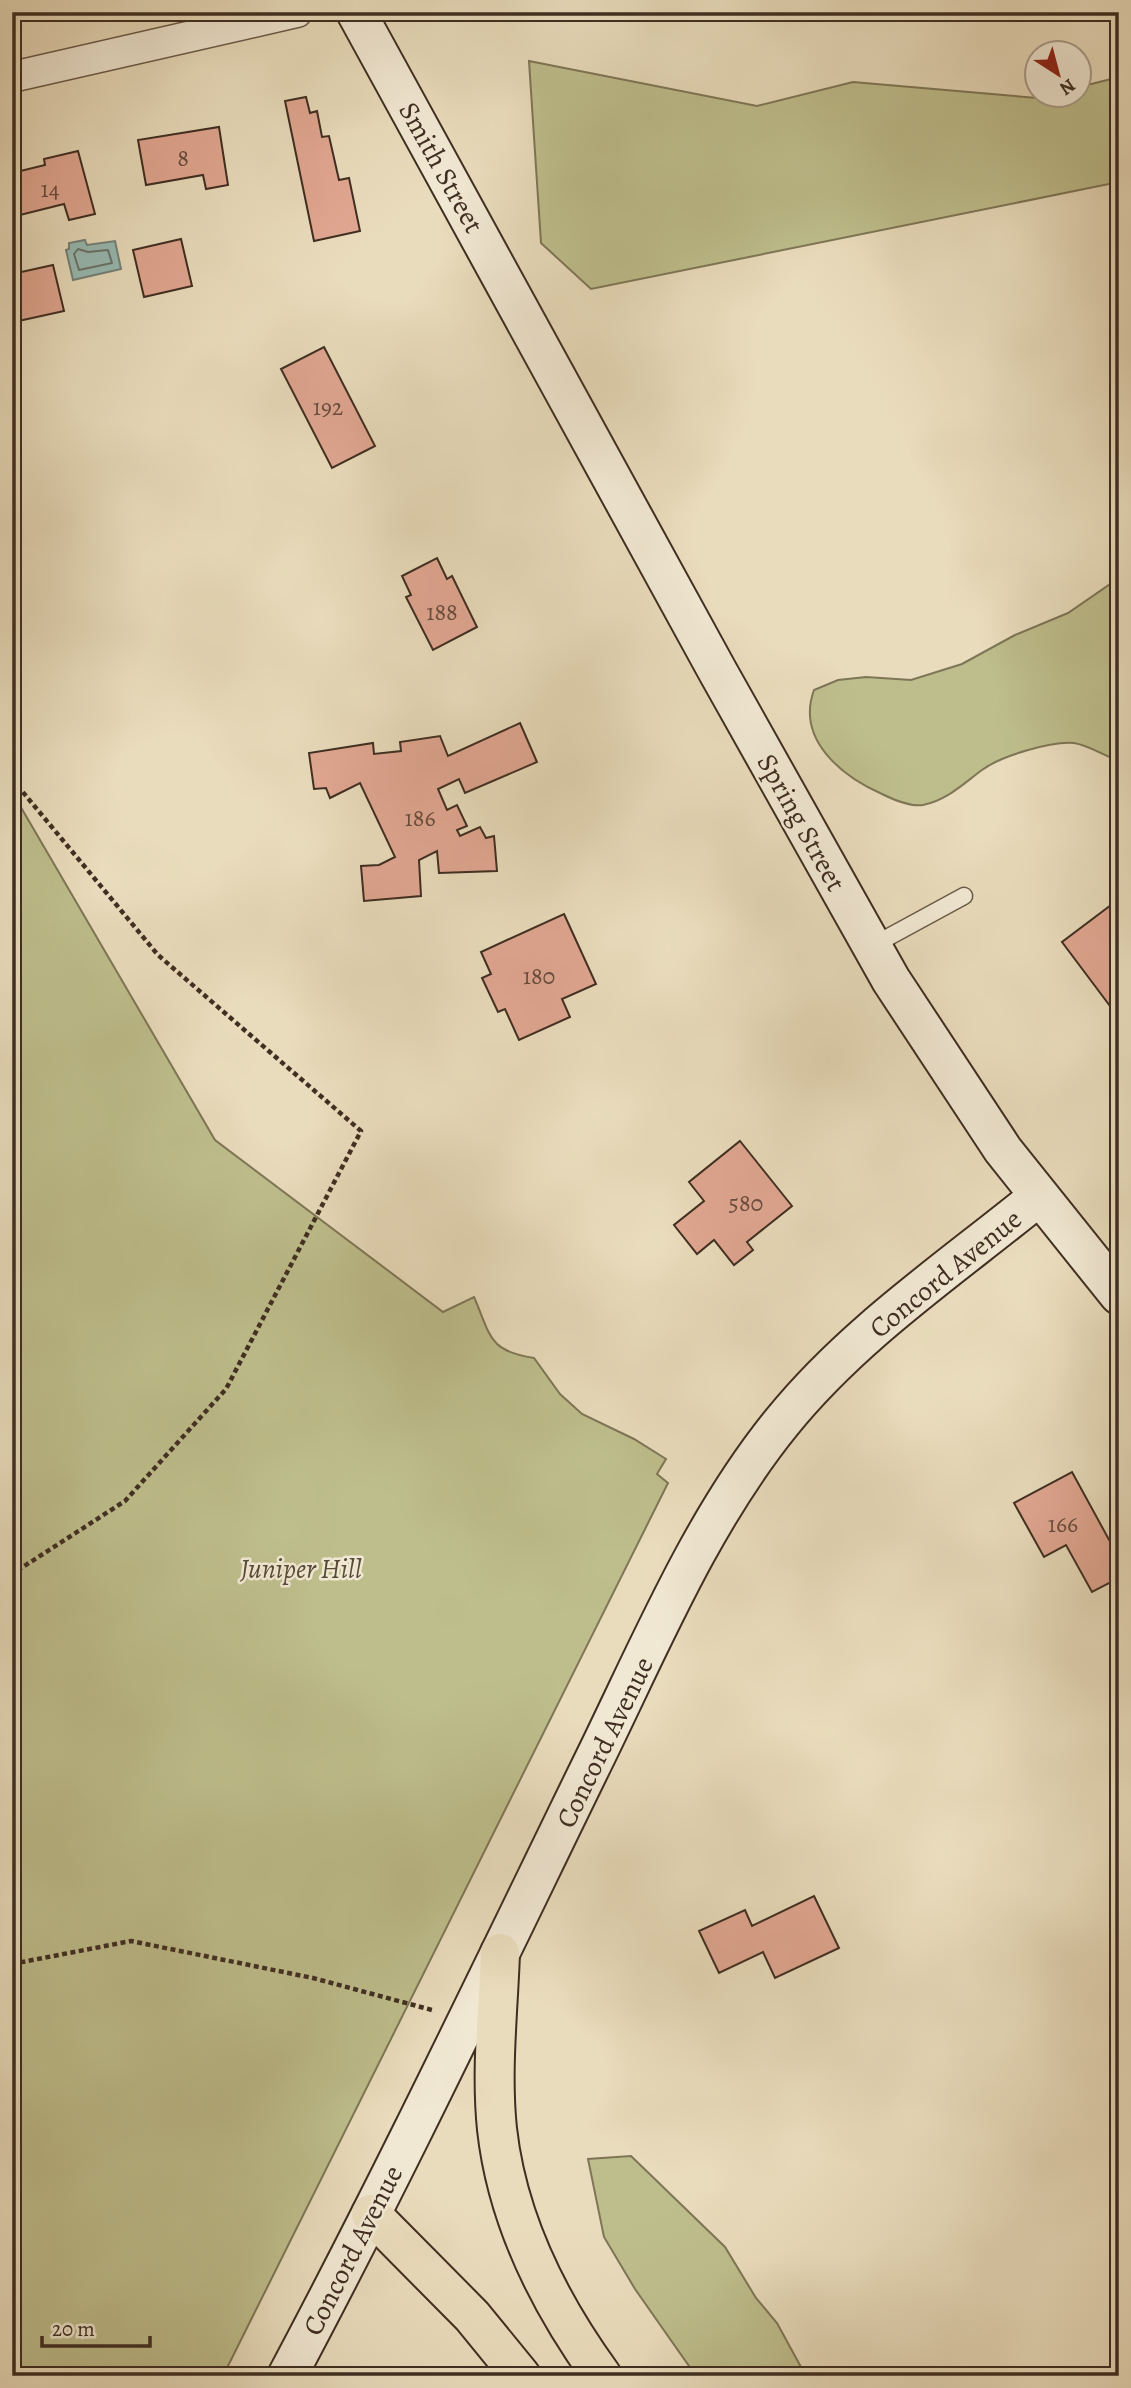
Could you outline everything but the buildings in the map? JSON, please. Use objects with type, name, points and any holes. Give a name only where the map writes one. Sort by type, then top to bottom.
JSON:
[{"type":"highway","points":[[500,1953],[495,2087],[497,2129],[505,2176],[540,2274],[564,2321],[602,2376]]},
{"type":"highway","points":[[371,2214],[472,2316],[521,2376]]},
{"type":"main road","name":"Smith Street","points":[[356,12],[527,321]]},
{"type":"main road","name":"Spring Street","points":[[527,321],[718,672],[872,946],[951,1074],[1038,1197],[1119,1295]]},
{"type":"main road","name":"Concord Avenue","points":[[287,2376],[371,2214],[696,1556],[736,1487],[769,1438],[796,1405],[851,1350],[1038,1197]]},
{"type":"street","points":[[12,77],[297,12]]},
{"type":"lane","points":[[872,946],[964,896]]},
{"type":"path","points":[[12,779],[158,955],[361,1131],[226,1389],[125,1501],[12,1574]]},
{"type":"path","points":[[12,1964],[131,1941],[313,1978],[467,2020]]},
{"type":"green space","points":[[529,61],[757,106],[853,82],[1023,97],[1023,108],[1092,108],[1092,84],[1119,77],[1119,182],[591,289],[541,243]]},
{"type":"green space","points":[[1119,578],[1119,761],[1074,743],[1040,747],[990,765],[947,795],[932,803],[918,805],[892,799],[852,777],[826,754],[817,740],[811,724],[810,708],[814,690],[838,680],[866,677],[911,680],[962,664],[1015,635],[1068,613]]},
{"type":"green space","name":"Juniper Hill","points":[[12,792],[215,1140],[443,1312],[474,1297],[488,1332],[499,1346],[534,1358],[560,1394],[582,1414],[634,1439],[666,1459],[657,1474],[668,1483],[223,2376],[12,2376]]},
{"type":"green space","points":[[631,2156],[725,2247],[756,2298],[777,2323],[801,2367],[813,2376],[696,2376],[635,2289],[604,2237],[588,2159]]},
{"type":"water","points":[[85,240],[87,245],[115,241],[121,269],[73,280],[66,250],[69,249],[69,243]]}]
